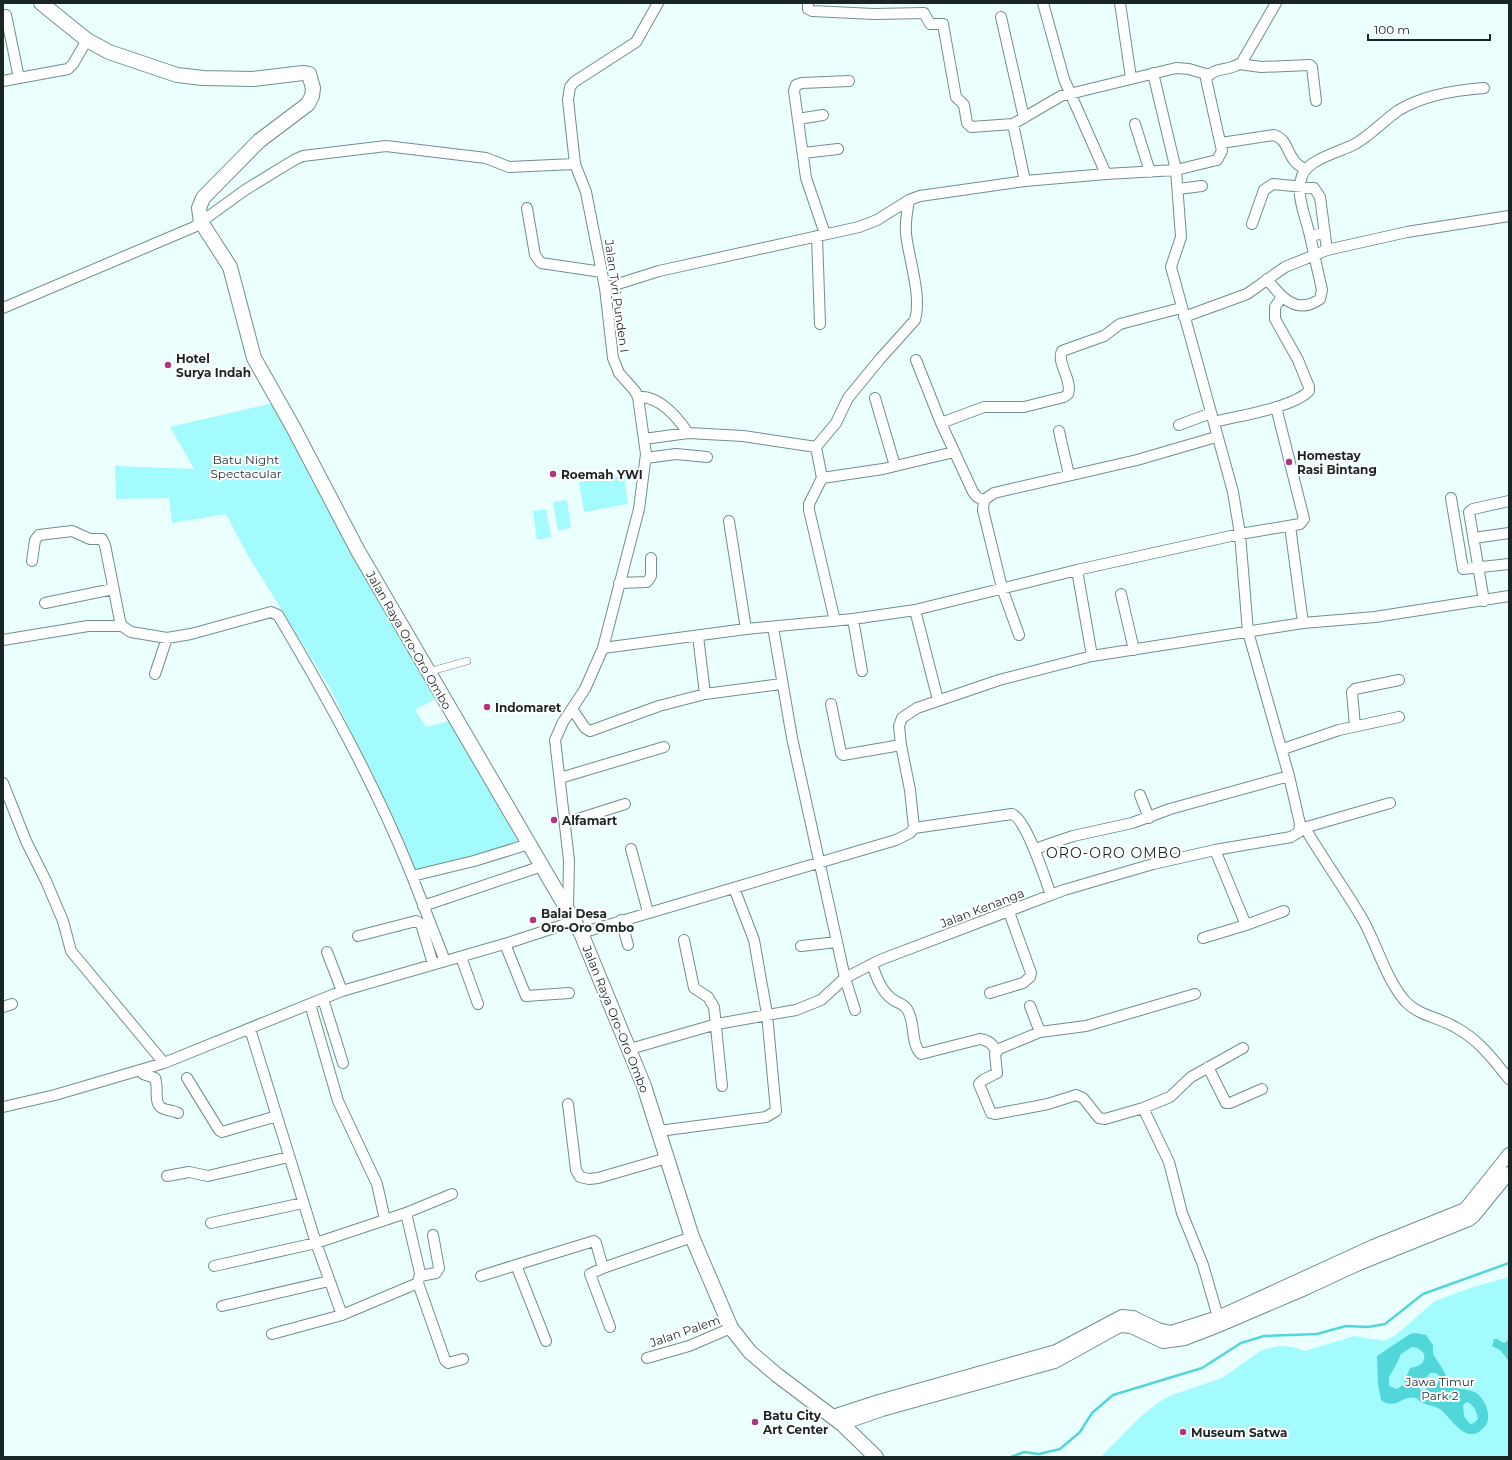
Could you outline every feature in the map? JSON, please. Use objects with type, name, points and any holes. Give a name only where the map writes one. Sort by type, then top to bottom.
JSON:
[{"type":"main road","points":[[41,3],[87,40],[109,52],[182,76],[253,79],[302,73],[309,74],[313,88],[310,100],[301,110],[259,141],[202,198],[199,208],[201,222]]},
{"type":"main road","name":"Jalan Raya Oro-Oro Ombo","points":[[201,222],[230,267],[254,358],[293,427],[358,551],[427,672],[575,921],[630,1049],[659,1131],[692,1237],[731,1328],[750,1352],[777,1375],[838,1420],[876,1457]]},
{"type":"street","name":"Jalan Tvri Punden I","points":[[575,921],[555,740],[563,722],[585,689],[603,648],[638,508],[646,458],[638,398],[635,390],[619,373],[613,358],[605,288],[586,192],[575,164],[568,100],[570,87],[574,82],[636,42],[658,3]]},
{"type":"street","points":[[808,3],[808,9],[812,11],[874,14],[924,13],[930,24],[943,24],[956,97],[964,105],[969,126],[975,128],[1013,124],[1053,99],[1070,93],[1153,73],[1183,68],[1209,75],[1239,64],[1261,67],[1310,65],[1312,67],[1316,101]]},
{"type":"street","points":[[1043,3],[1059,63],[1070,93],[1106,174]]},
{"type":"street","points":[[1120,3],[1131,78]]},
{"type":"street","points":[[1239,64],[1276,3]]},
{"type":"street","points":[[6,15],[19,78]]},
{"type":"street","points":[[1001,17],[1024,118]]},
{"type":"street","points":[[3,81],[68,69],[73,64],[87,40]]},
{"type":"street","points":[[1153,73],[1176,170],[1178,189],[1181,237],[1171,267],[1182,313],[1212,417],[1216,437],[1233,492],[1240,534],[1248,632],[1283,749],[1303,828],[1363,920],[1397,989],[1405,1000],[1413,1008],[1429,1018],[1454,1026],[1476,1039],[1509,1079]]},
{"type":"street","points":[[605,288],[659,271],[859,227],[877,220],[909,200],[920,196],[1025,181],[1176,170],[1217,160],[1221,155],[1221,143],[1206,82],[1209,75]]},
{"type":"street","points":[[820,324],[821,235],[806,178],[794,91],[796,85],[848,81]]},
{"type":"street","points":[[1267,279],[1281,298],[1292,304],[1313,302],[1320,299],[1322,293],[1299,187],[1305,169],[1311,164],[1356,143],[1399,110],[1421,101],[1458,90],[1484,88]]},
{"type":"street","points":[[798,119],[823,115]]},
{"type":"street","points":[[1013,124],[1025,181]]},
{"type":"street","points":[[1135,124],[1150,172]]},
{"type":"street","points":[[1221,143],[1274,135],[1280,137],[1286,144],[1292,159],[1305,169]]},
{"type":"street","points":[[3,308],[201,222],[245,190],[303,156],[386,146],[486,158],[509,167],[575,164]]},
{"type":"street","points":[[803,153],[838,149]]},
{"type":"street","points":[[1252,224],[1264,190],[1268,186],[1273,184],[1314,188],[1318,192],[1327,250]]},
{"type":"street","points":[[1178,189],[1202,186]]},
{"type":"street","points":[[816,447],[833,427],[848,398],[915,320],[917,313],[916,297],[906,222],[909,200]]},
{"type":"street","points":[[527,208],[535,255],[541,263],[602,272]]},
{"type":"street","points":[[941,423],[984,407],[1024,406],[1068,394],[1070,387],[1060,357],[1062,351],[1104,336],[1120,324],[1182,313],[1247,294],[1285,266],[1327,250],[1407,232],[1509,216]]},
{"type":"street","points":[[1310,236],[1324,233]]},
{"type":"street","points":[[1179,425],[1212,417],[1276,407],[1308,393],[1309,389],[1298,360],[1275,320],[1275,307],[1281,298]]},
{"type":"street","points":[[916,360],[954,452],[977,497],[984,500]]},
{"type":"street","points":[[638,398],[650,398],[680,420],[688,433]]},
{"type":"street","points":[[876,398],[895,466]]},
{"type":"street","points":[[603,648],[746,630],[853,619],[915,610],[1077,570],[1240,534],[1300,524],[1304,519],[1276,407]]},
{"type":"street","points":[[1059,431],[1069,475]]},
{"type":"street","points":[[644,439],[688,433],[743,436],[816,447]]},
{"type":"street","points":[[1019,635],[1002,588],[983,510],[984,500],[994,492],[1137,460],[1216,437]]},
{"type":"street","points":[[816,447],[822,478],[809,504],[809,510],[835,621]]},
{"type":"street","points":[[822,478],[895,466],[954,452]]},
{"type":"street","points":[[646,458],[676,454],[707,457]]},
{"type":"street","points":[[1451,498],[1462,568],[1465,570],[1509,564]]},
{"type":"street","points":[[1484,601],[1469,512],[1470,510],[1509,501]]},
{"type":"street","points":[[729,521],[746,630]]},
{"type":"street","points":[[1290,526],[1303,623]]},
{"type":"street","points":[[32,561],[35,540],[39,535],[72,531],[90,539],[101,538],[105,545],[113,589],[122,626]]},
{"type":"street","points":[[1474,538],[1509,533]]},
{"type":"street","points":[[619,583],[647,582],[651,576],[651,558]]},
{"type":"street","points":[[1077,570],[1092,656]]},
{"type":"street","points":[[45,603],[113,589]]},
{"type":"street","points":[[1121,594],[1134,650]]},
{"type":"street","points":[[914,828],[910,790],[901,745],[899,726],[902,718],[917,708],[1006,678],[1092,656],[1303,623],[1375,617],[1509,596]]},
{"type":"street","points":[[915,610],[938,700]]},
{"type":"street","points":[[3,640],[88,626],[122,626],[131,632],[167,638],[191,634],[271,612],[278,615],[316,679],[370,783],[412,876],[445,961]]},
{"type":"street","points":[[853,619],[862,671]]},
{"type":"street","points":[[773,627],[781,684],[792,738],[845,978],[855,1010]]},
{"type":"street","points":[[698,636],[705,694]]},
{"type":"street","points":[[155,674],[167,638]]},
{"type":"street","points":[[427,672],[467,661]]},
{"type":"street","points":[[1355,726],[1352,692],[1355,689],[1399,680]]},
{"type":"street","points":[[572,710],[585,728],[590,731],[659,706],[705,694],[781,684]]},
{"type":"street","points":[[831,704],[841,753],[843,755],[901,745]]},
{"type":"street","points":[[1283,749],[1355,726],[1399,717]]},
{"type":"street","points":[[560,778],[664,747]]},
{"type":"street","points":[[1035,849],[1073,836],[1132,823],[1170,809],[1289,776]]},
{"type":"street","points":[[3,783],[26,841],[63,921],[71,951],[164,1063]]},
{"type":"street","points":[[1140,795],[1149,818]]},
{"type":"street","name":"Jalan Kenanga","points":[[630,1049],[717,1024],[796,1010],[808,1006],[821,1000],[845,978],[872,964],[1051,895],[1153,864],[1215,850],[1291,837],[1303,828],[1390,803]]},
{"type":"street","points":[[565,823],[625,804]]},
{"type":"street","points":[[4,1106],[55,1095],[164,1063],[342,991],[505,944],[575,921],[621,920],[734,888],[896,840],[910,833],[914,828],[1012,814],[1018,818],[1035,849],[1051,895]]},
{"type":"street","points":[[412,876],[529,844]]},
{"type":"street","points":[[631,849],[648,912]]},
{"type":"street","points":[[1215,850],[1246,925]]},
{"type":"street","points":[[423,906],[542,866]]},
{"type":"street","points":[[553,884],[570,879]]},
{"type":"street","points":[[659,1131],[766,1117],[774,1114],[777,1106],[767,1014],[752,932],[734,888]]},
{"type":"street","points":[[1203,938],[1246,925],[1284,911]]},
{"type":"street","points":[[990,993],[1023,983],[1030,977],[1031,973],[1009,912]]},
{"type":"street","points":[[621,920],[628,945]]},
{"type":"street","points":[[358,936],[416,921],[420,923],[422,927],[433,964]]},
{"type":"street","points":[[684,940],[694,988],[711,1001],[717,1024],[722,1086]]},
{"type":"street","points":[[801,946],[837,942]]},
{"type":"street","points":[[505,944],[526,996],[569,993]]},
{"type":"street","points":[[327,952],[342,991]]},
{"type":"street","points":[[461,957],[478,1004]]},
{"type":"street","points":[[872,964],[878,979],[888,996],[907,1009],[911,1018],[917,1050],[921,1054],[980,1039],[993,1045],[996,1051],[994,1058],[997,1074],[983,1080],[979,1084],[991,1113],[1001,1113],[1048,1104],[1076,1095],[1083,1098],[1100,1118],[1105,1119],[1143,1108],[1170,1097],[1191,1077],[1243,1048]]},
{"type":"street","points":[[996,1051],[1040,1032],[1086,1026],[1195,994]]},
{"type":"street","points":[[323,999],[343,1063]]},
{"type":"street","points":[[310,1004],[338,1100],[377,1184],[385,1220]]},
{"type":"street","points":[[1030,1006],[1040,1032]]},
{"type":"street","points":[[250,1029],[303,1203],[329,1281],[342,1314]]},
{"type":"street","points":[[1208,1067],[1226,1103],[1230,1103],[1262,1089]]},
{"type":"street","points":[[142,1070],[143,1074],[155,1078],[157,1082],[158,1104],[160,1108],[178,1113]]},
{"type":"street","points":[[187,1078],[219,1130],[222,1132],[277,1116]]},
{"type":"street","points":[[568,1104],[576,1170],[580,1177],[589,1179],[598,1178],[667,1158]]},
{"type":"street","points":[[1143,1108],[1170,1162],[1182,1213],[1203,1265],[1218,1317]]},
{"type":"street","points":[[1303,1284],[1373,1246],[1465,1209],[1509,1154]]},
{"type":"street","points":[[167,1176],[189,1172],[208,1176],[289,1157]]},
{"type":"street","points":[[838,1420],[882,1410],[1059,1355],[1120,1326],[1131,1327],[1163,1342],[1177,1341],[1216,1327],[1303,1284],[1469,1220],[1474,1216],[1509,1173]]},
{"type":"street","points":[[214,1266],[316,1243],[406,1213],[452,1194]]},
{"type":"street","points":[[211,1223],[303,1203]]},
{"type":"street","points":[[406,1213],[419,1279],[445,1360],[448,1363],[463,1359]]},
{"type":"street","points":[[272,1334],[342,1314],[419,1279],[436,1273],[439,1268],[433,1235]]},
{"type":"street","points":[[610,1327],[590,1276],[603,1268],[692,1237]]},
{"type":"street","points":[[481,1276],[594,1241],[596,1243],[603,1268]]},
{"type":"street","points":[[516,1265],[546,1341]]},
{"type":"street","points":[[222,1306],[329,1281]]},
{"type":"street","points":[[1059,1355],[1122,1316],[1133,1317],[1158,1329],[1171,1332],[1218,1317],[1285,1292]]},
{"type":"street","name":"Jalan Palem","points":[[647,1358],[688,1346],[731,1328]]},
{"type":"green space","name":"Batu Night Spectacular","points":[[273,403],[310,477],[374,584],[437,698],[415,710],[426,727],[449,721],[519,843],[415,872],[378,789],[330,688],[247,554],[226,514],[172,523],[169,498],[116,499],[115,466],[194,469],[170,427]]},
{"type":"green space","points":[[624,475],[628,504],[584,512],[579,482]]},
{"type":"green space","points":[[567,500],[571,528],[558,530],[553,502]]},
{"type":"green space","points":[[546,509],[551,537],[537,540],[533,511]]},
{"type":"green space","name":"Jawa Timur Park 2","points":[[1509,1277],[1509,1457],[1101,1457],[1139,1418],[1159,1402],[1172,1395],[1222,1378],[1262,1350],[1279,1346],[1293,1347],[1305,1351],[1354,1336],[1384,1341],[1396,1335],[1435,1301],[1470,1288]]},
{"type":"shaded area","points":[[1416,1333],[1426,1335],[1433,1345],[1433,1354],[1445,1373],[1448,1384],[1474,1392],[1482,1399],[1486,1406],[1488,1420],[1485,1427],[1480,1431],[1474,1434],[1464,1432],[1441,1410],[1420,1402],[1416,1398],[1411,1397],[1391,1404],[1381,1400],[1378,1384],[1377,1356],[1410,1334]],"holes":[[[1412,1347],[1421,1350],[1424,1354],[1424,1361],[1416,1367],[1410,1368],[1403,1385],[1397,1389],[1389,1386],[1389,1377],[1401,1354]],[[1430,1373],[1439,1375],[1438,1383],[1424,1390],[1419,1389],[1422,1385],[1416,1379],[1427,1377]],[[1467,1402],[1475,1409],[1478,1419],[1474,1423],[1470,1424],[1464,1416],[1463,1405]]]},
{"type":"shaded area","points":[[1494,1339],[1504,1343],[1509,1340],[1509,1361],[1500,1350],[1492,1346]]},
{"type":"waterway","points":[[1011,1457],[1024,1452],[1039,1454],[1060,1449],[1080,1432],[1092,1413],[1113,1395],[1202,1368],[1241,1343],[1264,1336],[1317,1334],[1346,1326],[1368,1327],[1385,1324],[1423,1294],[1509,1263]]},
{"type":"place","name":"Hotel Surya Indah","points":[[168,365]]},
{"type":"place","name":"Homestay Rasi Bintang","points":[[1289,462]]},
{"type":"place","name":"Roemah YWI","points":[[553,474]]},
{"type":"place","name":"Indomaret","points":[[487,707]]},
{"type":"place","name":"Alfamart","points":[[554,820]]},
{"type":"place","name":"Balai Desa Oro-Oro Ombo","points":[[533,920]]},
{"type":"place","name":"Batu City Art Center","points":[[755,1422]]},
{"type":"place","name":"Museum Satwa","points":[[1183,1432]]},
{"type":"district","name":"ORO-ORO OMBO","points":[[1114,853]]}]
